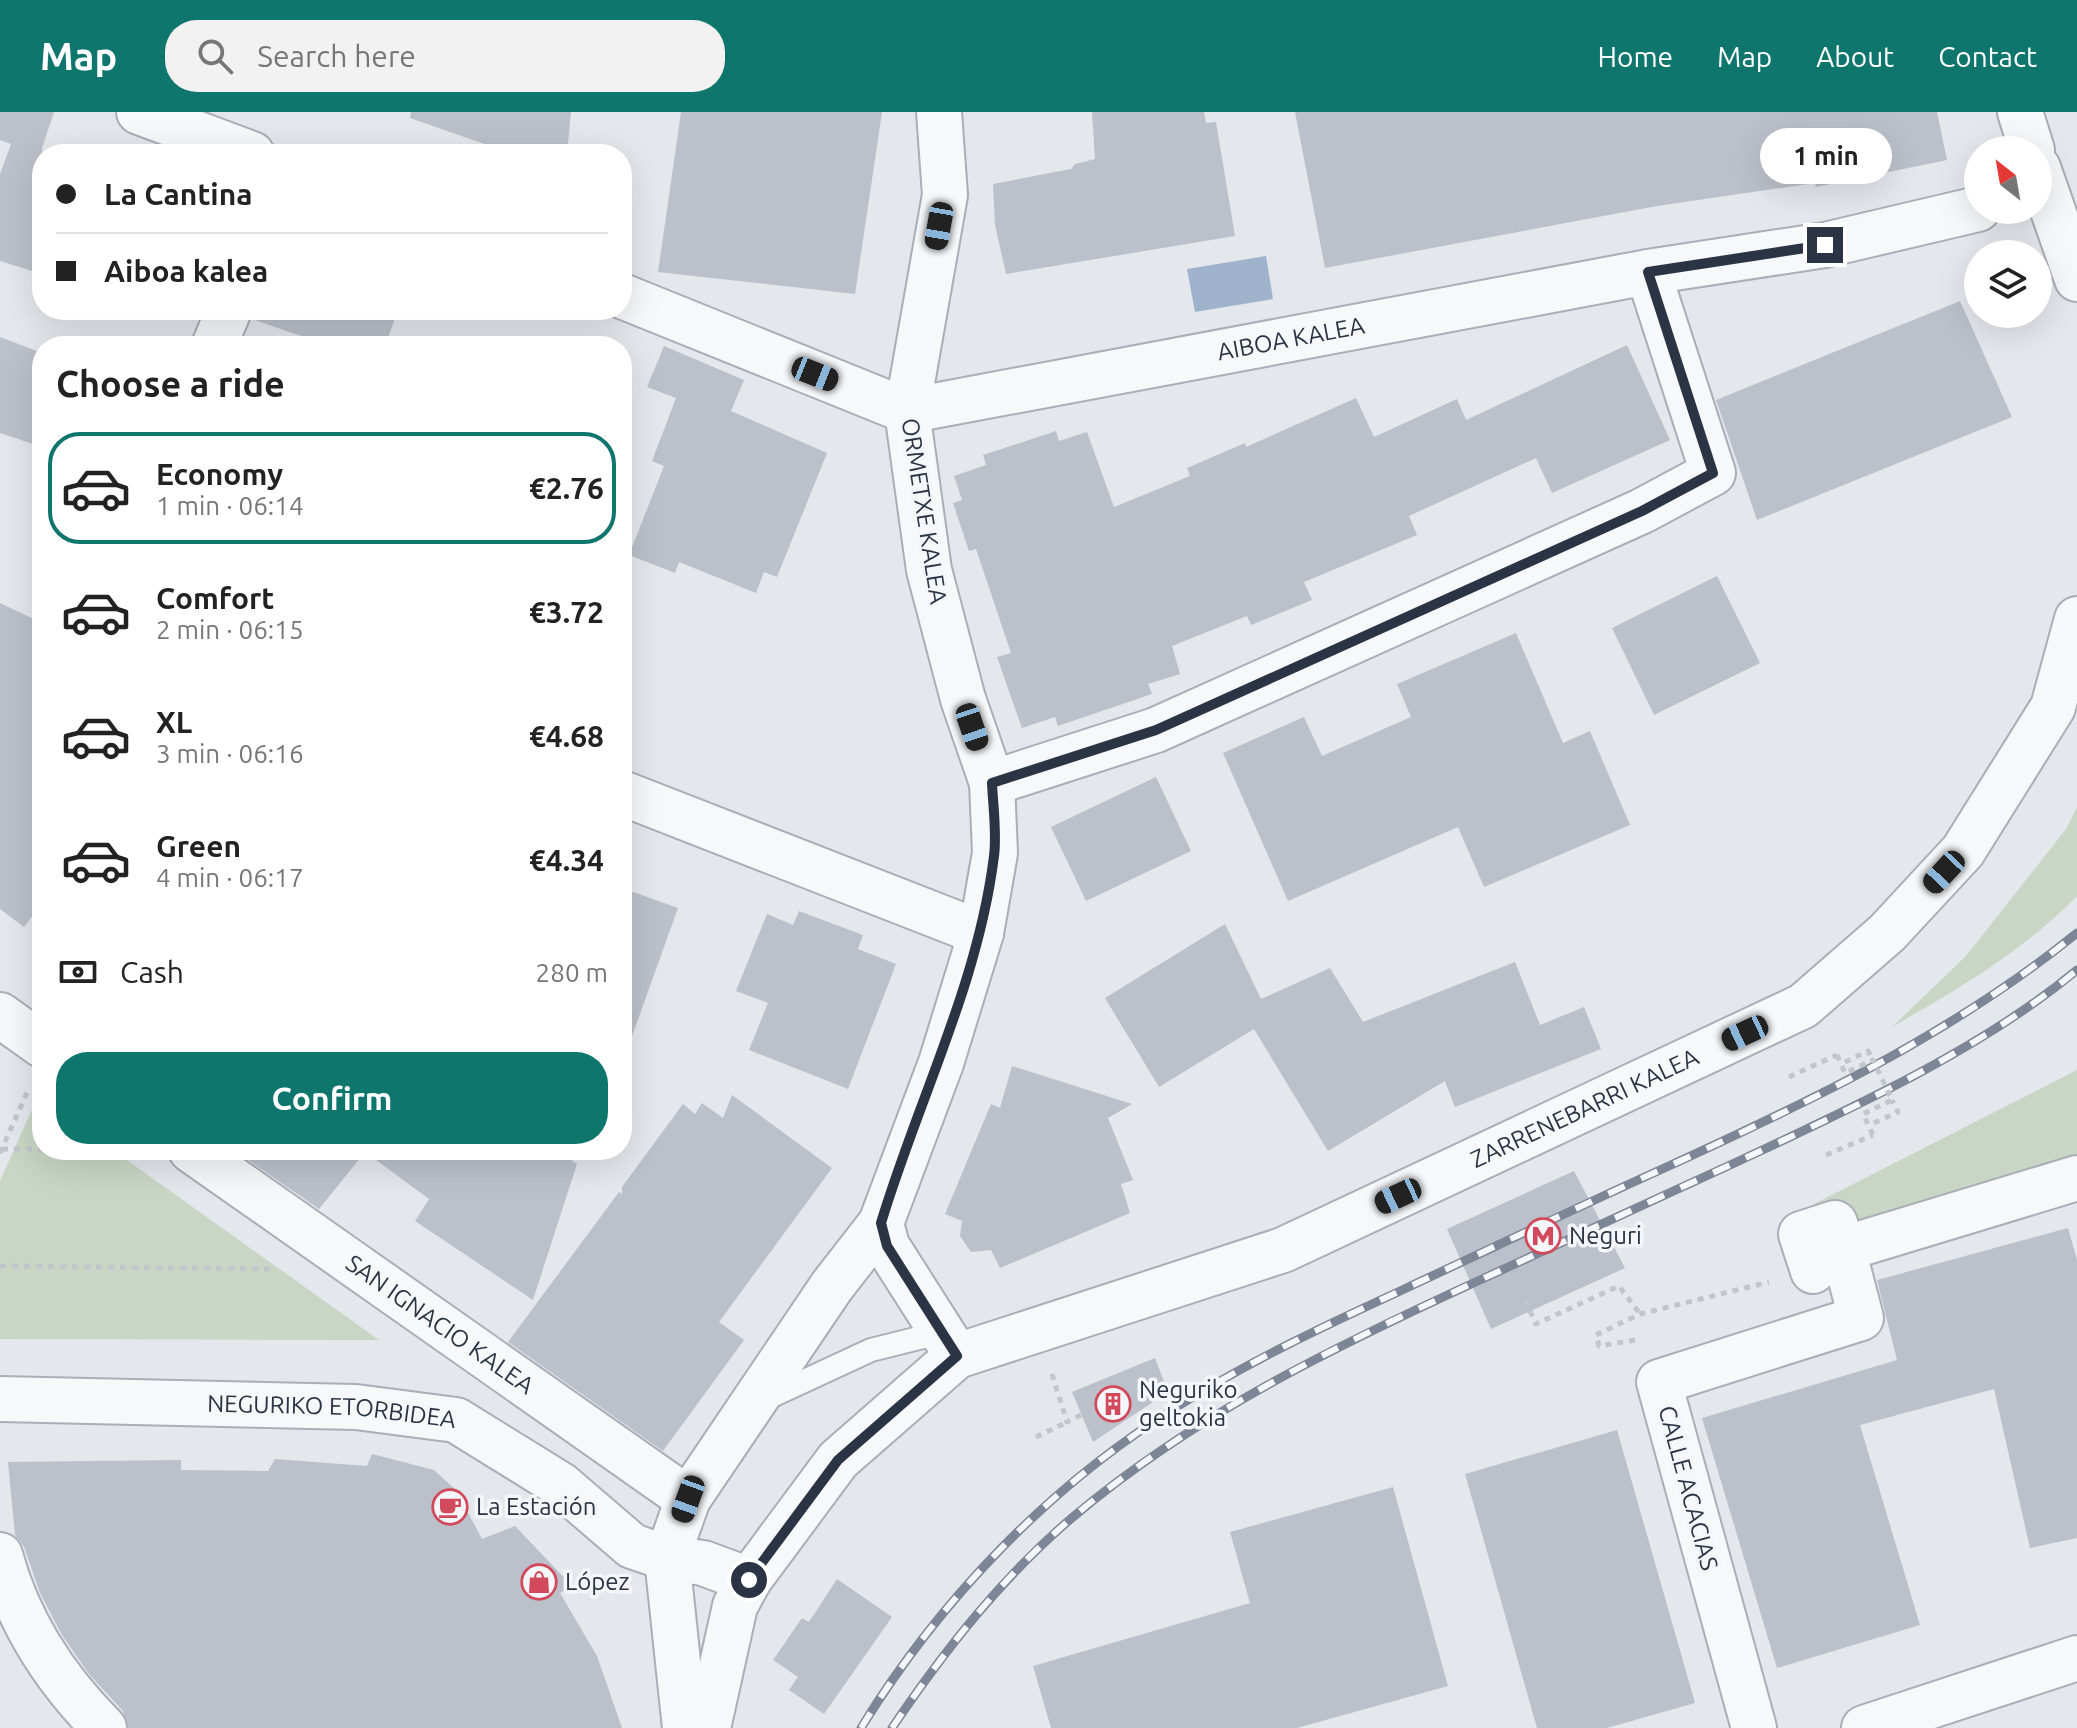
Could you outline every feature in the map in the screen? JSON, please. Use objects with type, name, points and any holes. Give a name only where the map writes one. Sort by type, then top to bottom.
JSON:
[{"type":"street","points":[[139,112],[225,144]]},
{"type":"street","name":"ORMETXE KALEA","points":[[881,1223],[941,1063],[981,933],[995,853],[992,783],[963,699],[929,570],[907,411],[945,195],[939,112]]},
{"type":"street","points":[[2020,112],[2028,136]]},
{"type":"street","points":[[2052,202],[2077,279]]},
{"type":"street","name":"AIBOA KALEA","points":[[907,411],[1648,272],[1825,245],[1964,212]]},
{"type":"street","points":[[992,783],[1156,730],[1642,511],[1713,473],[1648,272]]},
{"type":"street","points":[[632,300],[907,411]]},
{"type":"street","name":"ZARRENEBARRI KALEA","points":[[950,1344],[1040,1331],[1283,1250],[1803,1006],[1887,933],[1963,851],[2053,707],[2077,619]]},
{"type":"street","points":[[632,797],[981,933]]},
{"type":"street","points":[[0,1015],[32,1059]]},
{"type":"street","name":"SAN IGNACIO KALEA","points":[[205,1160],[688,1499]]},
{"type":"street","name":"CALLE ACACIAS","points":[[1754,1728],[1659,1382],[1861,1318],[1828,1260],[2077,1178]]},
{"type":"street","points":[[708,1728],[735,1606],[749,1580],[838,1460],[950,1344],[887,1246],[881,1223]]},
{"type":"street","points":[[685,1728],[667,1558],[688,1499],[832,1286],[881,1223]]},
{"type":"street","points":[[832,1286],[865,1272],[911,1282]]},
{"type":"street","name":"NEGURIKO ETORBIDEA","points":[[0,1399],[356,1407],[456,1420],[561,1485],[632,1546],[667,1558],[703,1563],[749,1580]]},
{"type":"street","points":[[0,1555],[7,1581],[33,1638],[72,1696],[104,1728]]},
{"type":"street","points":[[1864,1728],[2077,1658]]},
{"type":"lane","points":[[748,1407],[871,1350],[950,1344]]},
{"type":"path","points":[[1845,1062],[1868,1051],[1898,1112],[1874,1123]]},
{"type":"path","points":[[1789,1077],[1837,1055],[1845,1073],[1873,1060]]},
{"type":"path","points":[[32,1075],[1,1151],[32,1149]]},
{"type":"path","points":[[1826,1155],[1873,1135],[1863,1114],[1892,1100]]},
{"type":"path","points":[[0,1266],[283,1269]]},
{"type":"path","points":[[1525,1300],[1536,1324],[1619,1286],[1640,1314],[1596,1335],[1599,1346],[1638,1339]]},
{"type":"path","points":[[1040,1331],[1067,1422]]},
{"type":"path","points":[[1036,1437],[1081,1415]]},
{"type":"green space","points":[[2077,807],[2077,896],[2013,951],[1965,984],[1892,1027],[1966,956],[2066,829]]},
{"type":"green space","points":[[2077,1070],[2077,1157],[1824,1237],[1814,1204]]},
{"type":"green space","points":[[32,1109],[32,1160],[127,1160],[379,1340],[0,1339],[0,1181]]},
{"type":"water","points":[[1266,256],[1273,299],[1195,312],[1187,269]]},
{"type":"building","points":[[0,112],[54,112],[43,144],[32,144],[32,271],[0,261],[0,174],[11,144],[0,140]]},
{"type":"building","points":[[411,112],[571,112],[568,144],[484,144],[410,118]]},
{"type":"building","points":[[681,112],[882,112],[855,294],[658,272]]},
{"type":"building","points":[[1092,112],[1204,112],[1206,123],[1216,122],[1235,236],[1006,274],[995,225],[993,184],[1071,169],[1075,164],[1095,159]]},
{"type":"building","points":[[1295,112],[1937,112],[1947,160],[1816,187],[1815,183],[1657,206],[1325,268]]},
{"type":"building","points":[[1960,301],[1964,310],[1964,328],[1972,328],[2012,417],[1757,520],[1716,400]]},
{"type":"building","points":[[255,320],[394,320],[389,336],[301,336]]},
{"type":"building","points":[[0,337],[32,349],[32,444],[0,433]]},
{"type":"building","points":[[1627,345],[1670,440],[1552,493],[1536,458],[1409,516],[1417,535],[1304,582],[1312,600],[1251,625],[1247,616],[1172,646],[1180,674],[1148,684],[1152,694],[1058,726],[1055,717],[1022,728],[997,657],[1011,653],[976,549],[969,551],[953,503],[962,500],[954,476],[986,465],[983,455],[1056,431],[1059,441],[1087,432],[1114,507],[1190,476],[1187,468],[1245,443],[1246,447],[1356,398],[1374,437],[1457,399],[1466,420]]},
{"type":"building","points":[[664,346],[744,380],[731,411],[827,453],[777,577],[764,572],[756,593],[679,562],[675,573],[632,556],[632,547],[664,466],[652,461],[676,398],[647,387]]},
{"type":"building","points":[[1717,576],[1760,663],[1654,715],[1612,628]]},
{"type":"building","points":[[0,603],[32,618],[32,916],[24,927],[0,909]]},
{"type":"building","points":[[1516,633],[1563,743],[1590,731],[1630,825],[1484,887],[1458,827],[1288,901],[1223,753],[1304,717],[1322,756],[1411,717],[1397,684]]},
{"type":"building","points":[[1156,777],[1191,851],[1086,901],[1051,827]]},
{"type":"building","points":[[632,892],[678,908],[632,1036]]},
{"type":"building","points":[[799,911],[863,935],[858,949],[896,964],[848,1089],[749,1050],[768,1003],[736,991],[767,914],[793,925]]},
{"type":"building","points":[[1225,924],[1261,999],[1330,968],[1363,1022],[1515,962],[1540,1025],[1584,1007],[1601,1049],[1455,1107],[1445,1081],[1328,1151],[1254,1029],[1159,1087],[1105,998]]},
{"type":"building","points":[[1012,1066],[1132,1104],[1108,1118],[1133,1180],[1121,1184],[1130,1213],[1000,1268],[991,1250],[971,1252],[960,1236],[962,1221],[945,1214],[991,1104],[1000,1108]]},
{"type":"building","points":[[732,1095],[832,1168],[719,1322],[744,1340],[663,1451],[508,1342],[619,1192],[622,1194],[622,1187],[683,1104],[695,1114],[702,1103],[723,1118]]},
{"type":"building","points":[[248,1160],[359,1160],[319,1209]]},
{"type":"building","points":[[376,1160],[571,1160],[577,1164],[533,1300],[415,1221],[429,1199]]},
{"type":"building","points":[[1574,1171],[1625,1268],[1491,1329],[1447,1229]]},
{"type":"building","points":[[2068,1228],[2077,1260],[2077,1538],[2030,1548],[1994,1389],[1860,1425],[1920,1625],[1777,1668],[1702,1418],[1897,1360],[1877,1280]]},
{"type":"building","name":"Neguriko geltokia","points":[[1155,1358],[1168,1392],[1093,1442],[1072,1392]]},
{"type":"building","points":[[1617,1430],[1695,1703],[1607,1728],[1537,1728],[1465,1474]]},
{"type":"building","points":[[372,1454],[434,1470],[456,1490],[482,1539],[515,1526],[572,1586],[560,1593],[597,1656],[622,1728],[128,1728],[123,1711],[89,1674],[62,1635],[40,1593],[24,1547],[15,1535],[8,1462],[181,1460],[181,1470],[268,1471],[275,1459],[367,1466]]},
{"type":"building","points":[[1393,1487],[1448,1686],[1297,1728],[1051,1728],[1033,1666],[1250,1603],[1230,1532]]},
{"type":"building","points":[[837,1579],[892,1617],[824,1714],[789,1690],[798,1677],[773,1660],[802,1618],[809,1622]]},
{"type":"railway","points":[[861,1728],[925,1636],[1000,1550],[1083,1473],[1175,1408],[1313,1332],[1769,1119],[1876,1065],[1979,1004],[2077,933]]},
{"type":"railway","points":[[892,1728],[953,1643],[1022,1564],[1073,1517],[1120,1480],[1217,1414],[1373,1330],[1871,1098],[2000,1026],[2077,970]]},
{"type":"place","name":"Neguri","points":[[1543,1236]]},
{"type":"place","name":"Neguriko geltokia","points":[[1113,1404]]},
{"type":"place","name":"La Estación","points":[[450,1507]]},
{"type":"place","name":"López","points":[[539,1582]]},
{"type":"route","points":[[749,1580],[838,1460],[914,1397],[957,1356],[887,1246],[881,1223],[894,1181],[941,1063],[981,933],[995,853],[992,783],[1156,730],[1642,511],[1713,473],[1648,272],[1825,245]]}]
